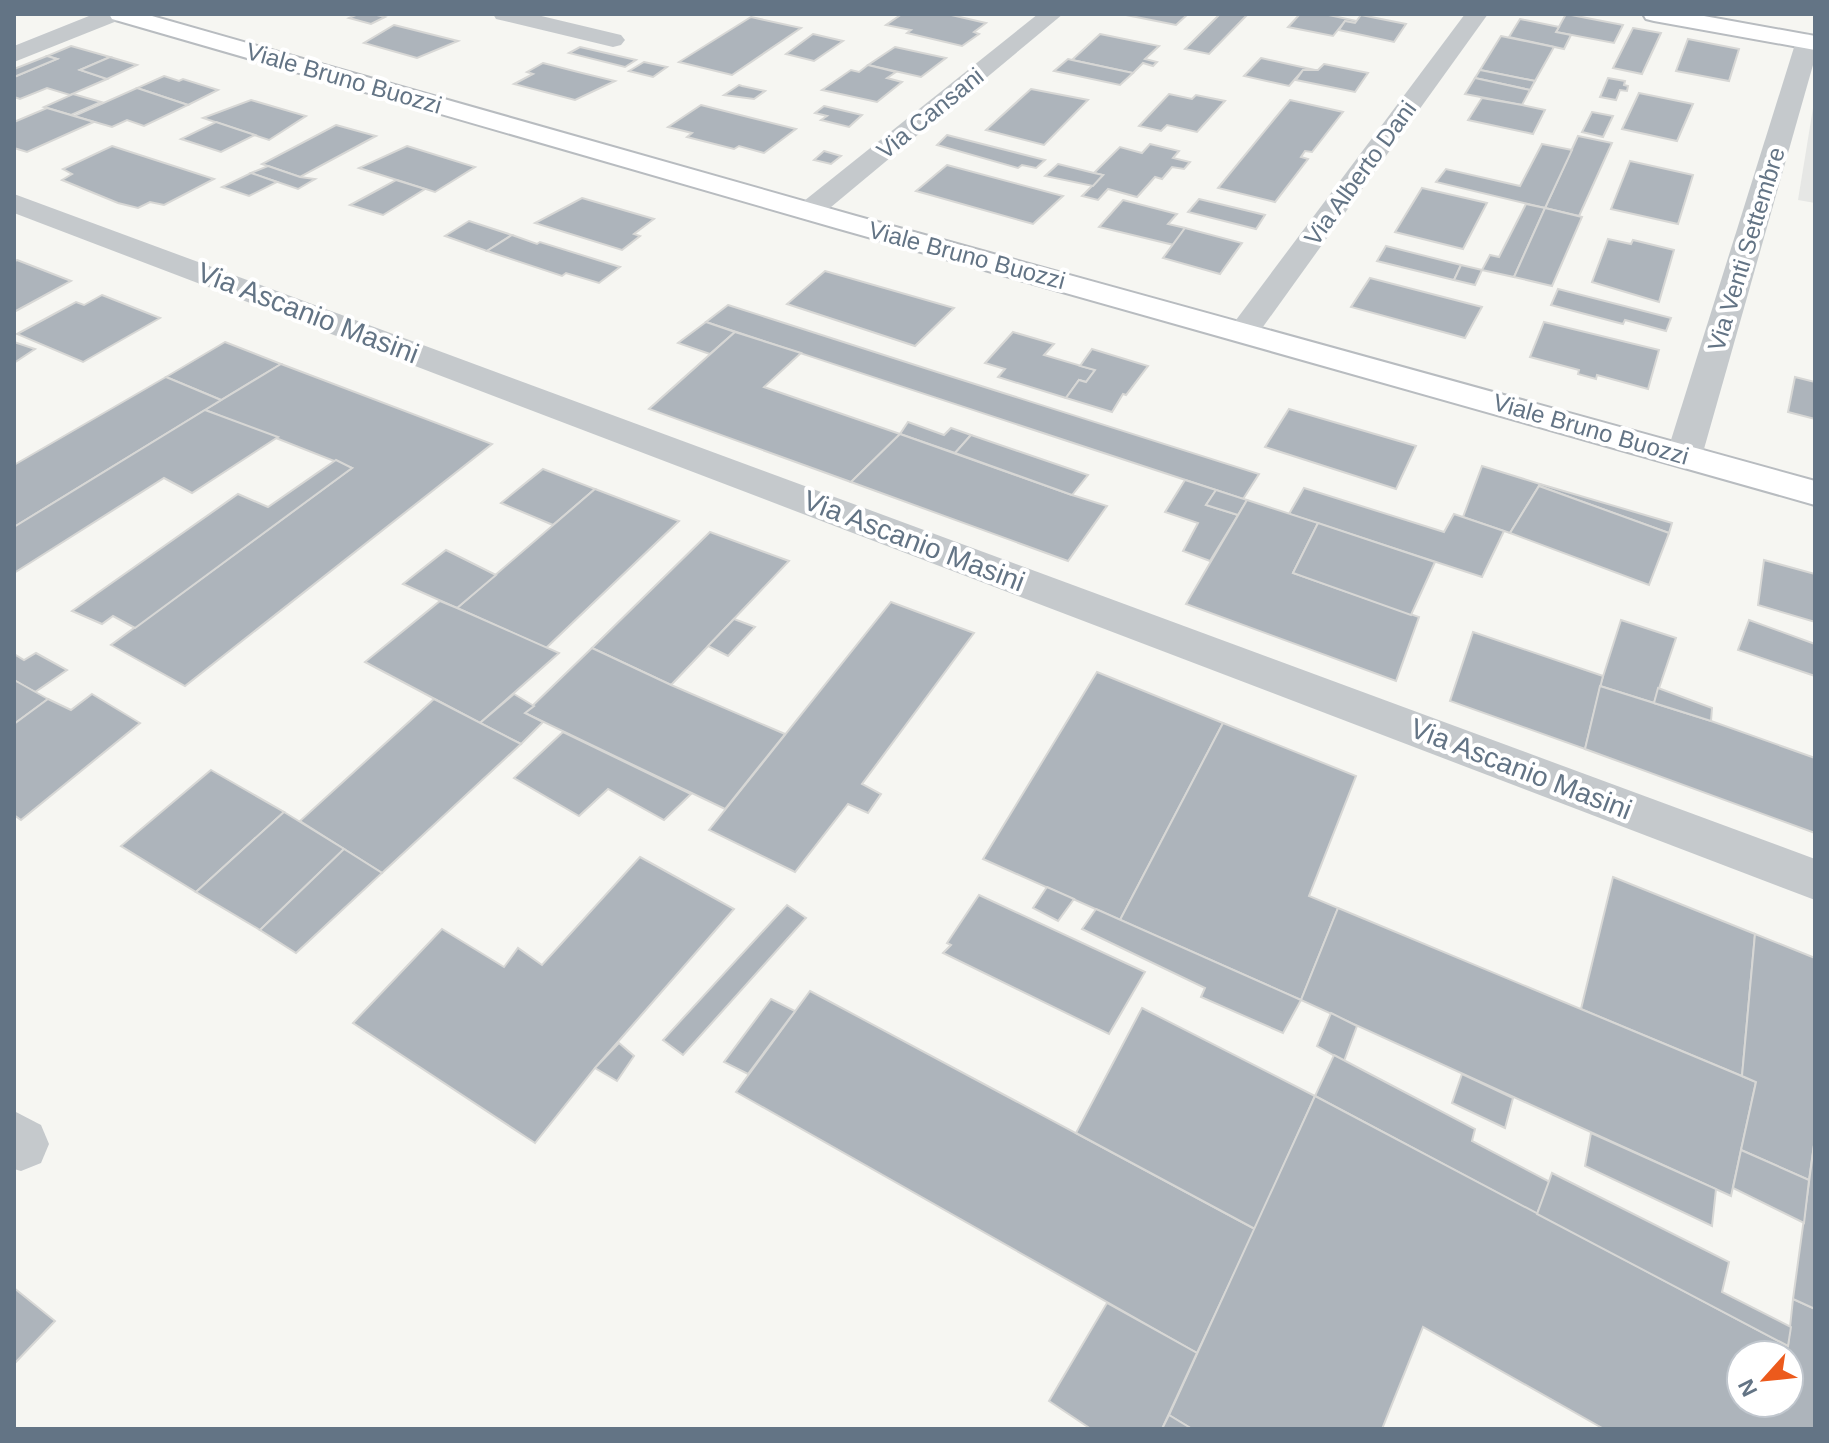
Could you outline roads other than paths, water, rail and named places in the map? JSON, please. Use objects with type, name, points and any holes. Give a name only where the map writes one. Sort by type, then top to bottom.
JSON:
[{"type":"main road","name":"Viale Bruno Buozzi","points":[[117,14],[1815,493]]},
{"type":"main road","points":[[1654,14],[1812,42]]},
{"type":"street","points":[[14,55],[117,14]]},
{"type":"street","points":[[504,14],[613,40]]},
{"type":"street","name":"Via Cansani","points":[[809,211],[1052,14]]},
{"type":"street","name":"Via Alberto Dani","points":[[1244,331],[1477,14]]},
{"type":"street","name":"Via Venti Settembre","points":[[1684,456],[1812,42]]},
{"type":"street","name":"Via Ascanio Masini","points":[[14,203],[1815,880]]}]
